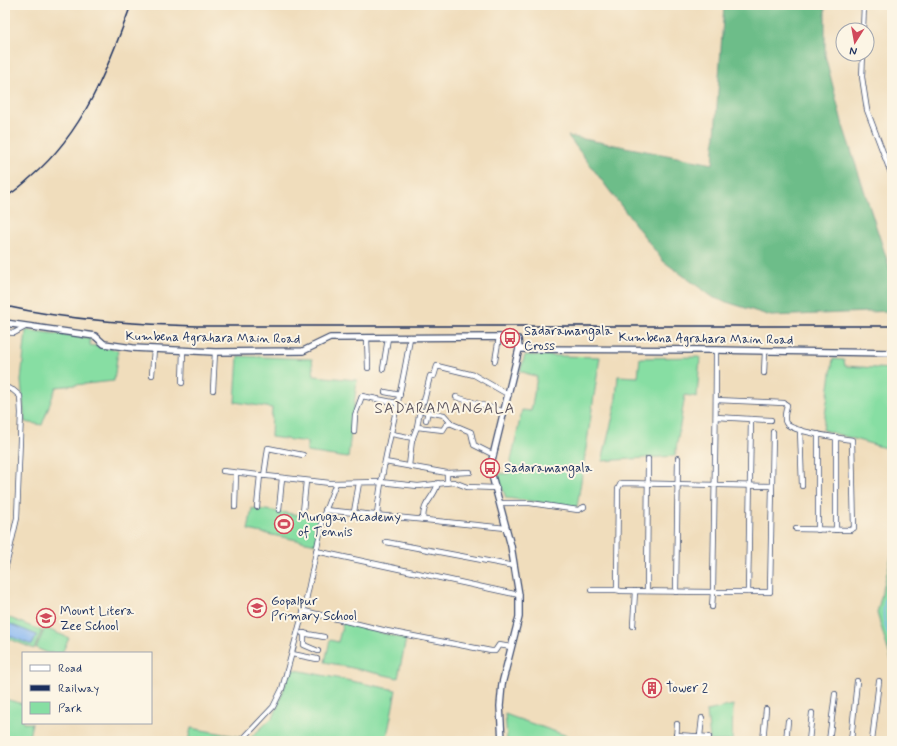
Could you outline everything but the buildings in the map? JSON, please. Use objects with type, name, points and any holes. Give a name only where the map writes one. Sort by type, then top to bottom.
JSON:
[{"type":"street","points":[[863,22],[864,5]]},
{"type":"street","points":[[863,62],[862,77],[867,110],[892,176]]},
{"type":"street","name":"Kumbena Agrahara Main Road","points":[[5,323],[95,336],[104,344],[154,349],[215,352],[303,351],[330,338],[499,337],[518,339],[519,349],[892,353]]},
{"type":"street","points":[[5,332],[14,333],[25,326]]},
{"type":"street","points":[[377,516],[380,482],[392,434],[410,337]]},
{"type":"street","points":[[495,361],[499,337]]},
{"type":"street","points":[[367,338],[368,368]]},
{"type":"street","points":[[383,369],[388,338]]},
{"type":"street","points":[[152,375],[154,349]]},
{"type":"street","points":[[502,741],[500,706],[502,684],[519,617],[519,595],[497,488],[490,468],[505,412],[519,349]]},
{"type":"street","points":[[182,383],[183,350]]},
{"type":"street","points":[[712,607],[716,350]]},
{"type":"street","points":[[764,373],[765,351]]},
{"type":"street","points":[[213,390],[215,352]]},
{"type":"street","points":[[409,466],[419,410],[421,403],[424,400],[430,376],[434,376],[437,366],[474,376],[509,395]]},
{"type":"street","points":[[5,387],[13,390],[20,396],[21,413],[17,518],[5,570]]},
{"type":"street","points":[[385,392],[400,395]]},
{"type":"street","points":[[354,432],[355,415],[362,396],[444,415],[450,423],[471,432],[474,445],[494,455]]},
{"type":"street","points":[[456,397],[505,412]]},
{"type":"street","points":[[716,400],[784,403],[787,405],[785,422],[787,426],[818,434],[852,440],[854,528],[850,530],[796,530]]},
{"type":"street","points":[[426,420],[428,405]]},
{"type":"street","points":[[716,418],[771,420]]},
{"type":"street","points":[[748,592],[751,419]]},
{"type":"street","points":[[417,427],[443,430],[446,425],[450,423]]},
{"type":"street","points":[[800,430],[802,486]]},
{"type":"street","points":[[591,590],[770,592],[773,432]]},
{"type":"street","points":[[392,434],[413,438]]},
{"type":"street","points":[[818,434],[818,530]]},
{"type":"street","points":[[836,437],[836,530]]},
{"type":"street","points":[[257,508],[268,448],[303,455]]},
{"type":"street","points":[[676,592],[679,484],[678,458]]},
{"type":"street","points":[[647,591],[648,459]]},
{"type":"street","points":[[385,462],[447,473],[470,472]]},
{"type":"street","points":[[223,471],[336,483],[380,482],[418,486],[454,482],[467,487],[497,488]]},
{"type":"street","points":[[235,507],[236,473]]},
{"type":"street","points":[[447,473],[447,482]]},
{"type":"street","points":[[279,510],[282,478]]},
{"type":"street","points":[[303,512],[306,481]]},
{"type":"street","points":[[617,590],[619,484],[621,482],[772,486]]},
{"type":"street","points":[[241,741],[273,707],[282,689],[304,611],[325,510],[336,483]]},
{"type":"street","points":[[354,512],[359,483]]},
{"type":"street","points":[[423,519],[425,504],[435,494],[438,483]]},
{"type":"street","points":[[500,503],[526,503],[578,510],[584,507]]},
{"type":"street","points":[[325,510],[506,528]]},
{"type":"street","points":[[386,542],[514,566]]},
{"type":"street","points":[[316,551],[519,595]]},
{"type":"street","points":[[634,626],[635,591]]},
{"type":"street","points":[[304,611],[387,631],[491,651],[495,651],[499,645],[511,647]]},
{"type":"street","points":[[298,632],[324,638]]},
{"type":"street","points":[[304,633],[304,645],[318,651]]},
{"type":"street","points":[[292,654],[316,659]]},
{"type":"street","points":[[851,741],[857,680]]},
{"type":"street","points":[[872,741],[879,681]]},
{"type":"street","points":[[829,741],[835,694]]},
{"type":"street","points":[[763,741],[766,709]]},
{"type":"street","points":[[809,741],[812,713]]},
{"type":"street","points":[[700,736],[702,718]]},
{"type":"street","points":[[786,741],[788,721]]},
{"type":"street","points":[[676,741],[677,724]]},
{"type":"street","points":[[676,735],[709,737]]},
{"type":"green space","points":[[724,5],[825,5],[825,55],[843,126],[892,275],[892,311],[771,316],[714,298],[663,261],[568,136],[713,164]]},
{"type":"green space","points":[[26,330],[90,338],[90,345],[118,350],[114,381],[56,387],[42,425],[25,422],[21,381]]},
{"type":"green space","points":[[525,355],[600,357],[577,507],[506,498],[497,473],[508,474],[522,410],[531,411],[537,377],[520,371]]},
{"type":"green space","points":[[238,356],[312,359],[314,376],[357,380],[348,458],[307,452],[307,442],[271,437],[272,408],[235,402]]},
{"type":"green space","points":[[700,357],[697,397],[685,395],[675,456],[602,461],[615,408],[618,376],[638,377],[640,358]]},
{"type":"green space","points":[[833,359],[844,360],[845,366],[892,369],[892,450],[823,430]]},
{"type":"green space","name":"Murugan Academy of Tennis","points":[[252,508],[321,518],[316,544],[248,530]]},
{"type":"green space","points":[[892,553],[892,663],[877,613]]},
{"type":"green space","points":[[5,616],[42,631],[34,649],[5,637]]},
{"type":"green space","points":[[343,623],[406,639],[398,678],[325,662],[330,640],[338,642]]},
{"type":"green space","points":[[45,628],[69,638],[62,652],[46,652],[36,648]]},
{"type":"green space","points":[[291,669],[396,690],[387,737],[357,741],[247,741],[274,716]]},
{"type":"green space","points":[[5,699],[22,704],[22,724],[32,724],[28,741],[5,741]]},
{"type":"green space","points":[[733,705],[732,741],[710,741],[707,711]]},
{"type":"green space","points":[[505,714],[513,717],[582,741],[507,741]]},
{"type":"green space","points":[[191,728],[241,737],[237,741],[188,741]]},
{"type":"water","points":[[5,622],[37,635],[32,645],[5,634]]},
{"type":"waterway","points":[[892,575],[884,609],[885,625],[892,642]]},
{"type":"railway","points":[[5,197],[19,188],[50,159],[66,140],[80,119],[103,75],[131,5]]},
{"type":"railway","points":[[5,306],[77,318],[197,326],[892,326]]},
{"type":"place","name":"Sadaramangala Cross","points":[[510,338]]},
{"type":"place","name":"Sadaramangala","points":[[490,468]]},
{"type":"place","name":"Murugan Academy of Tennis","points":[[284,524]]},
{"type":"place","name":"Gopalpur Primary School","points":[[257,608]]},
{"type":"place","name":"Mount Litera Zee School","points":[[46,618]]},
{"type":"place","name":"Tower 2","points":[[652,688]]},
{"type":"district","name":"SADARAMANGALA","points":[[445,409]]}]
